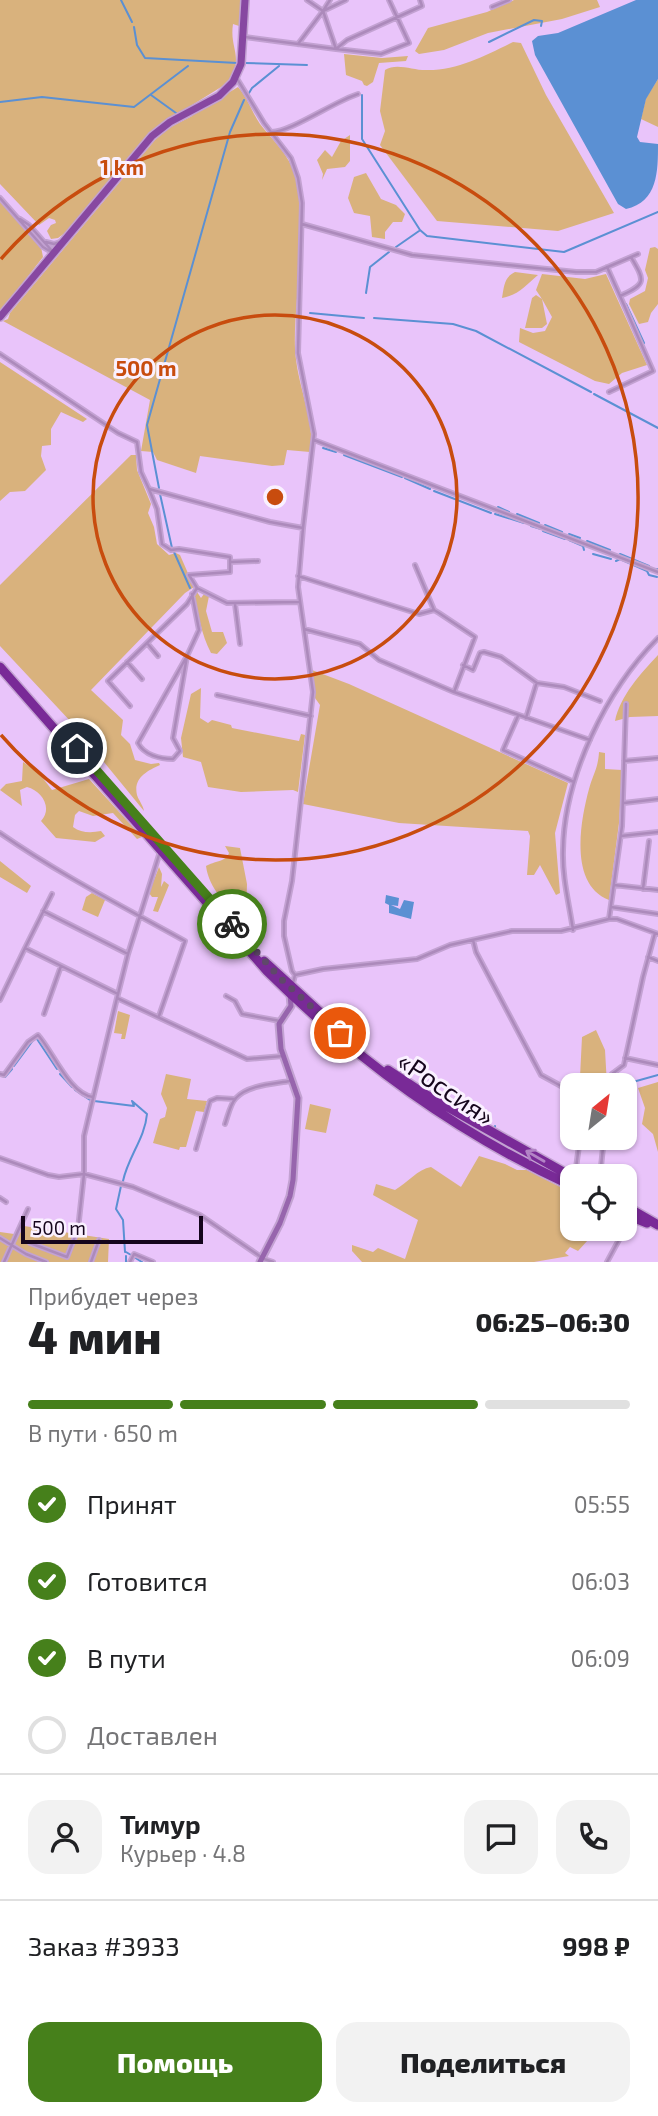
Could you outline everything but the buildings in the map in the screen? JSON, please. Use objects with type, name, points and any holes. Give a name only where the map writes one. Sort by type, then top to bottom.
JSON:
[{"type":"highway","name":"«Россия»","points":[[0,660],[264,961],[320,1016],[358,1047],[424,1093],[506,1139],[560,1165]]},
{"type":"highway","name":"«Россия»","points":[[0,667],[172,864],[309,1012],[419,1101],[501,1150],[560,1179]]},
{"type":"highway","points":[[264,961],[283,978],[290,990],[358,1047]]},
{"type":"highway","points":[[487,1142],[495,1140],[494,1132]]},
{"type":"highway","points":[[501,1150],[499,1142],[506,1139]]},
{"type":"highway","points":[[637,1217],[658,1227]]},
{"type":"highway","points":[[637,1218],[647,1223]]},
{"type":"highway","points":[[637,1220],[658,1227]]},
{"type":"main road","points":[[0,317],[152,136],[170,122],[221,95],[236,77],[241,64],[245,0]]},
{"type":"street","points":[[307,0],[323,11],[336,49]]},
{"type":"street","points":[[298,44],[330,0]]},
{"type":"street","points":[[323,11],[346,0]]},
{"type":"street","points":[[242,36],[381,54],[409,43],[389,0]]},
{"type":"street","points":[[336,49],[347,40],[422,6],[420,0]]},
{"type":"street","points":[[492,7],[509,0]]},
{"type":"street","points":[[236,77],[271,132],[289,154],[302,193],[298,353],[313,415],[314,440],[298,576],[299,602],[313,692],[292,881],[284,921],[284,936],[295,976]]},
{"type":"street","points":[[271,132],[282,131],[332,104],[358,94]]},
{"type":"street","points":[[0,198],[43,247],[53,253]]},
{"type":"street","points":[[18,218],[29,225],[53,253]]},
{"type":"street","points":[[302,224],[421,256],[585,273],[638,254]]},
{"type":"street","points":[[43,240],[54,244],[64,240]]},
{"type":"street","points":[[42,266],[45,257],[43,247]]},
{"type":"street","points":[[620,296],[638,288],[642,282],[631,257]]},
{"type":"street","points":[[607,267],[654,373],[609,392]]},
{"type":"street","points":[[0,354],[118,433],[137,442],[141,472],[157,509],[161,541],[171,550],[229,556],[230,572],[189,575],[197,588],[221,601],[235,604],[299,602]]},
{"type":"street","points":[[314,440],[658,572]]},
{"type":"street","points":[[149,489],[270,522],[303,528]]},
{"type":"street","points":[[230,562],[258,561]]},
{"type":"street","points":[[415,565],[434,610],[475,637],[454,692]]},
{"type":"street","points":[[298,576],[419,614],[434,610]]},
{"type":"street","points":[[130,706],[108,681],[187,604],[197,588]]},
{"type":"street","points":[[187,656],[173,738],[180,749],[179,753],[173,759],[157,756],[141,748],[138,742],[199,630],[191,594]]},
{"type":"street","points":[[235,604],[240,644]]},
{"type":"street","points":[[304,628],[360,644],[387,664],[454,692],[590,740]]},
{"type":"street","points":[[573,930],[563,853],[566,817],[576,782],[590,740],[628,672],[658,638]]},
{"type":"street","points":[[146,643],[158,656]]},
{"type":"street","points":[[463,665],[473,670],[480,653],[484,652],[501,657],[537,683],[564,687],[600,701]]},
{"type":"street","points":[[127,662],[142,679]]},
{"type":"street","points":[[526,718],[537,683]]},
{"type":"street","points":[[217,695],[311,716]]},
{"type":"street","points":[[609,919],[624,803],[626,704]]},
{"type":"street","points":[[518,716],[503,750],[576,782]]},
{"type":"street","points":[[624,761],[658,758]]},
{"type":"street","points":[[624,803],[658,799]]},
{"type":"street","points":[[621,836],[658,832]]},
{"type":"street","points":[[0,833],[80,885],[185,941],[159,1016]]},
{"type":"street","points":[[643,889],[649,841]]},
{"type":"street","points":[[30,1243],[67,1257],[78,1229],[84,1174],[84,1136],[128,954],[159,855],[156,845]]},
{"type":"street","points":[[156,864],[172,864]]},
{"type":"street","points":[[614,885],[658,890]]},
{"type":"street","points":[[1,998],[52,894]]},
{"type":"street","points":[[611,907],[658,914]]},
{"type":"street","points":[[43,911],[128,954]]},
{"type":"street","points":[[283,978],[332,968],[417,959],[450,946],[512,931],[573,930],[617,919],[657,934],[648,957],[625,1058],[622,1067],[613,1073]]},
{"type":"street","points":[[473,940],[476,952],[541,1075],[560,1085]]},
{"type":"street","points":[[25,948],[247,1059],[283,1056]]},
{"type":"street","points":[[648,957],[658,961]]},
{"type":"street","points":[[44,1014],[61,965]]},
{"type":"street","points":[[262,1259],[280,1223],[292,1188],[298,1104],[293,1080],[283,1056],[279,1021],[292,1001],[290,990],[295,976]]},
{"type":"street","points":[[226,996],[235,1001],[242,1014],[279,1021]]},
{"type":"street","points":[[288,1011],[300,1008],[309,1012]]},
{"type":"street","points":[[0,1074],[4,1075],[28,1042],[38,1035],[61,1070],[77,1088],[86,1096],[93,1095]]},
{"type":"street","points":[[625,1058],[658,1065]]},
{"type":"street","points":[[196,1149],[210,1101],[217,1098],[234,1098],[249,1090],[293,1080]]},
{"type":"street","points":[[225,1124],[234,1098]]},
{"type":"street","points":[[0,1158],[48,1175],[59,1177],[84,1174],[119,1182],[192,1211],[262,1259],[273,1262]]},
{"type":"street","points":[[0,1198],[6,1202]]},
{"type":"street","points":[[4,1262],[28,1209]]},
{"type":"street","points":[[0,1238],[26,1254],[46,1262]]},
{"type":"street","points":[[91,1262],[99,1240]]},
{"type":"street","points":[[607,1262],[618,1241]]},
{"type":"street","points":[[130,1262],[134,1254],[153,1262]]},
{"type":"shaded area","points":[[0,0],[242,0],[239,26],[233,24],[232,33],[235,67],[226,84],[155,128],[58,238],[51,239],[47,231],[56,223],[55,220],[49,218],[39,225],[0,184]]},
{"type":"shaded area","points":[[514,0],[597,0],[600,7],[562,19],[488,33],[444,50],[419,54],[415,51],[428,28],[487,12]]},
{"type":"shaded area","points":[[513,42],[521,43],[546,95],[614,213],[558,231],[437,221],[380,145],[385,131],[380,111],[385,70],[395,67],[423,70],[451,67],[472,61]]},
{"type":"shaded area","points":[[344,54],[382,58],[408,56],[406,61],[379,63],[373,82],[367,86],[362,81],[346,75]]},
{"type":"shaded area","points":[[658,79],[658,127],[641,119],[646,98]]},
{"type":"shaded area","points":[[238,87],[260,124],[289,161],[298,187],[301,232],[295,349],[310,423],[312,449],[310,452],[287,450],[284,465],[272,466],[200,456],[196,473],[157,460],[153,452],[141,451],[150,400],[3,321],[8,319],[10,313],[155,140],[169,128]]},
{"type":"shaded area","points":[[350,135],[350,161],[345,167],[327,169],[322,180],[323,174],[317,160],[325,150],[332,157],[341,141]]},
{"type":"shaded area","points":[[366,173],[381,199],[396,205],[405,214],[402,222],[393,222],[385,232],[385,239],[372,237],[370,216],[354,213],[348,198],[354,177]]},
{"type":"shaded area","points":[[0,201],[41,247],[43,257],[0,312]]},
{"type":"shaded area","points":[[650,248],[658,249],[658,304],[648,322],[639,324],[629,304],[630,299],[645,291],[648,278],[645,270]]},
{"type":"shaded area","points":[[515,272],[538,275],[518,292],[502,298],[507,280]]},
{"type":"shaded area","points":[[542,274],[585,279],[606,274],[647,365],[622,373],[609,384],[595,381],[519,342],[520,328],[533,333],[545,331],[552,317],[536,290]]},
{"type":"shaded area","points":[[536,295],[542,299],[547,324],[542,328],[525,328],[532,298]]},
{"type":"shaded area","points":[[0,362],[87,419],[83,422],[61,412],[51,429],[51,445],[42,446],[41,456],[46,470],[25,491],[10,492],[0,501]]},
{"type":"shaded area","points":[[131,455],[136,455],[137,470],[151,504],[148,513],[157,544],[169,555],[180,555],[194,587],[185,593],[91,690],[123,720],[121,735],[130,744],[135,760],[160,765],[146,773],[137,784],[137,795],[144,811],[72,723],[0,646],[0,585]]},
{"type":"shaded area","points":[[197,592],[201,598],[204,594],[209,596],[206,611],[212,632],[223,632],[227,643],[217,654],[211,653],[205,639],[193,594]]},
{"type":"shaded area","points":[[658,655],[658,716],[630,717],[615,721],[626,694]]},
{"type":"shaded area","points":[[312,670],[349,684],[568,783],[555,833],[560,893],[556,895],[540,865],[534,875],[527,875],[530,836],[528,831],[399,823],[303,804],[320,705],[315,698]]},
{"type":"shaded area","points":[[201,688],[200,718],[208,723],[212,720],[231,725],[232,728],[299,741],[301,734],[305,735],[298,792],[241,792],[208,787],[201,762],[183,757],[181,738],[191,694]]},
{"type":"shaded area","points":[[599,752],[605,753],[605,769],[622,770],[619,823],[609,900],[596,892],[588,881],[581,851],[583,818]]},
{"type":"shaded area","points":[[23,762],[38,772],[52,790],[89,779],[142,837],[137,839],[113,813],[93,816],[79,811],[75,815],[73,827],[86,832],[101,831],[105,836],[95,842],[56,838],[41,821],[46,806],[37,792],[27,787],[20,790],[22,806],[0,790],[6,784],[22,781]]},
{"type":"shaded area","points":[[225,846],[240,848],[247,884],[246,917],[242,921],[220,896],[211,882],[206,866],[227,856],[229,853]]},
{"type":"shaded area","points":[[0,861],[31,886],[27,893],[0,877]]},
{"type":"shaded area","points":[[159,867],[162,874],[161,887],[164,881],[169,885],[158,912],[153,911],[158,897],[152,897],[149,893]]},
{"type":"shaded area","points":[[92,893],[105,900],[98,917],[82,910],[86,897]]},
{"type":"shaded area","points":[[118,1011],[130,1015],[125,1039],[121,1039],[122,1034],[114,1033]]},
{"type":"shaded area","points":[[596,1030],[605,1050],[606,1073],[580,1073],[582,1037]]},
{"type":"shaded area","points":[[166,1074],[191,1079],[187,1099],[207,1101],[204,1112],[196,1111],[186,1147],[180,1147],[179,1150],[153,1143],[160,1119],[165,1117],[167,1108],[161,1094]]},
{"type":"shaded area","points":[[658,1082],[658,1152],[653,1134],[642,1124],[645,1108],[638,1088]]},
{"type":"shaded area","points":[[310,1104],[331,1109],[326,1133],[305,1129]]},
{"type":"shaded area","points":[[479,1156],[517,1170],[527,1170],[560,1187],[560,1241],[587,1241],[578,1251],[570,1247],[565,1253],[569,1256],[534,1262],[362,1262],[352,1251],[352,1245],[373,1252],[378,1248],[405,1259],[418,1220],[373,1195],[376,1184],[395,1190],[417,1173],[431,1167],[461,1187]]},
{"type":"shaded area","points":[[24,1226],[109,1239],[108,1262],[0,1262],[0,1232],[14,1234]]},
{"type":"water","points":[[636,0],[658,0],[658,79],[646,99],[637,137],[640,142],[658,144],[658,165],[650,192],[637,205],[626,209],[618,204],[535,55],[532,41],[538,36],[558,33]]},
{"type":"water","points":[[386,895],[399,898],[398,906],[391,905],[400,909],[404,900],[414,902],[411,919],[389,913],[389,905],[385,903]]},
{"type":"waterway","points":[[121,0],[132,22]]},
{"type":"waterway","points":[[489,42],[534,20],[542,21],[541,26]]},
{"type":"waterway","points":[[134,27],[137,45],[145,58],[237,63]]},
{"type":"waterway","points":[[245,63],[307,65]]},
{"type":"waterway","points":[[0,102],[42,97],[134,107],[188,66]]},
{"type":"waterway","points":[[249,93],[279,66]]},
{"type":"waterway","points":[[151,95],[176,113]]},
{"type":"waterway","points":[[362,95],[362,139],[420,230],[427,236],[564,252],[658,212]]},
{"type":"waterway","points":[[159,488],[147,425],[230,132],[244,100]]},
{"type":"waterway","points":[[396,247],[419,231]]},
{"type":"waterway","points":[[366,293],[370,267],[389,252]]},
{"type":"waterway","points":[[626,304],[644,343]]},
{"type":"waterway","points":[[310,313],[364,318]]},
{"type":"waterway","points":[[374,318],[453,324],[476,331],[591,392]]},
{"type":"waterway","points":[[594,394],[658,428]]},
{"type":"waterway","points":[[323,448],[336,452]]},
{"type":"waterway","points":[[344,455],[402,477]]},
{"type":"waterway","points":[[405,478],[430,489]]},
{"type":"waterway","points":[[434,491],[491,513]]},
{"type":"waterway","points":[[160,494],[172,548],[199,551]]},
{"type":"waterway","points":[[498,507],[509,512]]},
{"type":"waterway","points":[[495,514],[524,523]]},
{"type":"waterway","points":[[517,514],[539,523]]},
{"type":"waterway","points":[[545,525],[562,532]]},
{"type":"waterway","points":[[531,526],[541,529]]},
{"type":"waterway","points":[[543,531],[565,539]]},
{"type":"waterway","points":[[569,534],[580,538]]},
{"type":"waterway","points":[[569,540],[583,546],[584,550]]},
{"type":"waterway","points":[[587,541],[610,550]]},
{"type":"waterway","points":[[174,552],[190,588]]},
{"type":"waterway","points":[[593,554],[611,559]]},
{"type":"waterway","points":[[620,554],[649,566]]},
{"type":"waterway","points":[[616,561],[620,559],[657,577]]},
{"type":"waterway","points":[[14,1066],[34,1039]]},
{"type":"waterway","points":[[37,1039],[57,1069]]},
{"type":"waterway","points":[[0,1075],[5,1077],[12,1069]]},
{"type":"waterway","points":[[60,1074],[72,1087]]},
{"type":"waterway","points":[[637,1081],[658,1075]]},
{"type":"waterway","points":[[75,1090],[90,1100]]},
{"type":"waterway","points":[[94,1101],[134,1106],[132,1101],[147,1114],[123,1181]]},
{"type":"waterway","points":[[448,1112],[492,1138]]},
{"type":"waterway","points":[[502,1144],[556,1173]]},
{"type":"waterway","points":[[121,1186],[116,1209],[123,1220],[125,1252]]},
{"type":"waterway","points":[[126,1252],[131,1255]]},
{"type":"waterway","points":[[126,1256],[126,1262]]},
{"type":"waterway","points":[[134,1257],[142,1262]]},
{"type":"way so far","points":[[232,924],[280,978],[340,1033]]},
{"type":"route","points":[[77,748],[232,924]]}]
